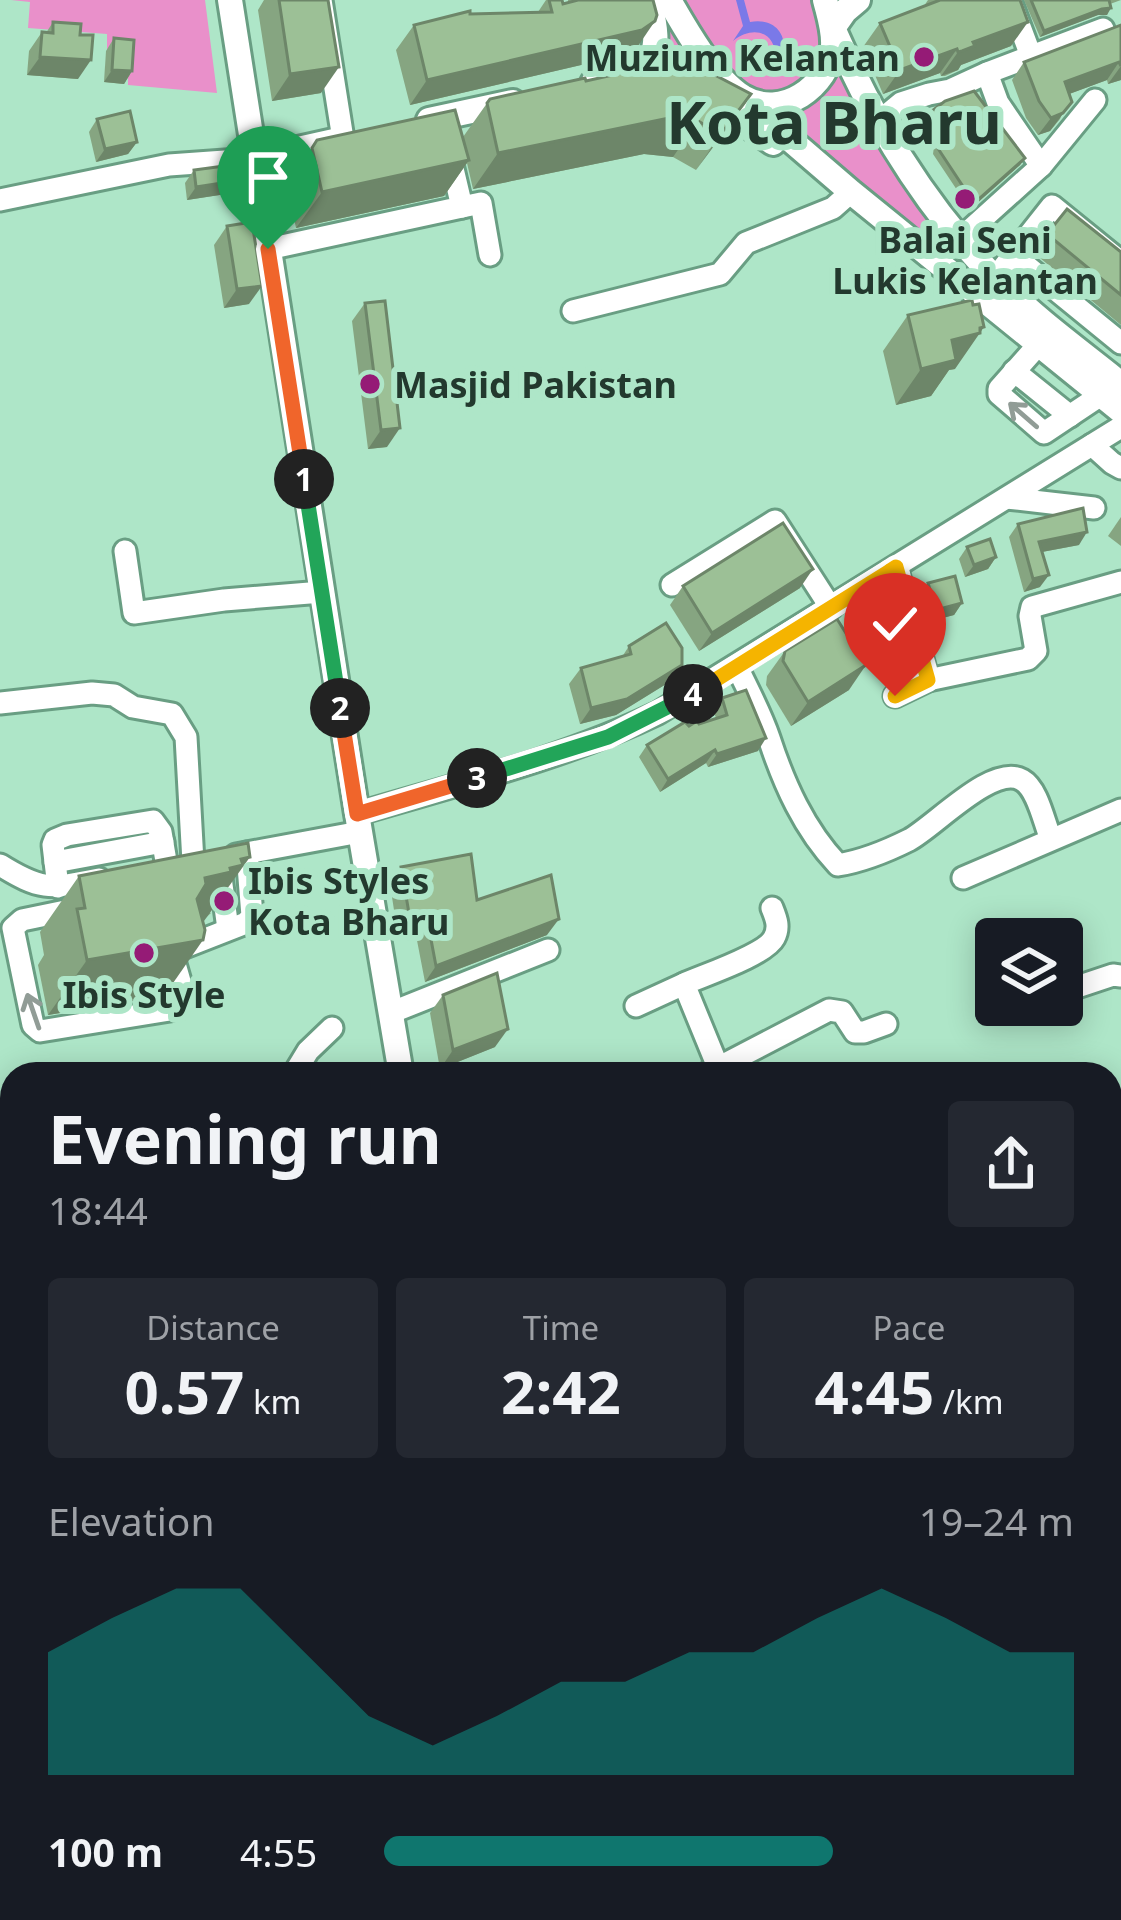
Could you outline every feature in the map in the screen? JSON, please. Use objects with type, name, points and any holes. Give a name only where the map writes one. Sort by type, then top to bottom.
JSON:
[{"type":"main road","points":[[230,0],[399,1062]]},
{"type":"main road","points":[[649,0],[657,40],[648,61],[578,88],[651,83]]},
{"type":"main road","points":[[669,0],[730,88],[1039,344],[1115,397]]},
{"type":"main road","points":[[825,0],[855,79],[878,122],[960,239],[1115,397]]},
{"type":"main road","points":[[849,190],[799,163],[688,84],[730,88],[764,104],[806,93],[825,72],[833,28],[859,0]]},
{"type":"main road","points":[[402,126],[532,98]]},
{"type":"main road","points":[[253,158],[353,137]]},
{"type":"street","points":[[321,0],[353,137]]},
{"type":"street","points":[[1010,0],[1031,56]]},
{"type":"street","points":[[878,122],[901,103],[950,90],[1112,25]]},
{"type":"street","points":[[987,73],[998,103],[1041,166]]},
{"type":"street","points":[[960,239],[1041,166],[1096,100]]},
{"type":"street","points":[[441,118],[462,207]]},
{"type":"street","points":[[0,200],[170,165],[253,158]]},
{"type":"street","points":[[574,311],[720,274],[746,242],[833,208],[849,190]]},
{"type":"street","points":[[268,249],[481,202],[490,255]]},
{"type":"street","points":[[995,278],[1052,206],[1121,262]]},
{"type":"street","points":[[1013,255],[1121,343]]},
{"type":"street","points":[[1039,344],[1014,371],[1070,416],[1115,397]]},
{"type":"street","points":[[213,875],[247,853],[358,823],[608,737],[658,713],[1121,427]]},
{"type":"street","points":[[1092,445],[1121,467]]},
{"type":"street","points":[[1006,498],[1094,508]]},
{"type":"street","points":[[672,585],[775,521],[831,608]]},
{"type":"street","points":[[125,550],[134,613],[322,592]]},
{"type":"street","points":[[896,567],[928,680]]},
{"type":"street","points":[[895,696],[928,680],[1028,659],[1036,651],[1032,607],[1121,582]]},
{"type":"street","points":[[737,667],[786,785],[819,844],[838,865],[858,862],[912,838],[970,795],[1009,777],[1022,780],[1032,791],[1051,839]]},
{"type":"street","points":[[0,703],[92,693],[114,695],[133,706],[172,714],[186,736],[193,862]]},
{"type":"street","points":[[963,878],[1121,810]]},
{"type":"street","points":[[58,887],[55,862],[163,842],[145,871]]},
{"type":"street","points":[[111,902],[15,924],[33,1025],[40,1031],[174,1009],[181,985],[174,953],[246,923],[252,916],[247,853]]},
{"type":"street","points":[[0,865],[26,882],[58,887],[193,862],[213,875],[228,929]]},
{"type":"street","points":[[636,1006],[765,948],[778,924],[772,908]]},
{"type":"street","points":[[390,1013],[548,950]]},
{"type":"street","points":[[1083,985],[1121,976]]},
{"type":"street","points":[[684,984],[709,1062]]},
{"type":"street","points":[[730,1062],[833,1009],[842,1012],[855,1032],[886,1024]]},
{"type":"street","points":[[302,1062],[332,1028]]},
{"type":"shaded area","points":[[11,0],[205,0],[217,93],[128,85],[128,50],[107,49],[107,34],[28,28],[30,2]]},
{"type":"shaded area","points":[[654,0],[708,72],[648,75]]},
{"type":"shaded area","points":[[684,0],[812,0],[820,34],[816,58],[791,86],[754,90],[726,68]]},
{"type":"shaded area","points":[[736,0],[744,0],[750,22],[764,22],[780,32],[784,52],[774,66],[774,47],[765,35],[751,33],[733,41],[743,26]]},
{"type":"shaded area","points":[[838,73],[898,172],[957,253],[950,260],[785,120],[816,102]]},
{"type":"building","points":[[279,0],[328,0],[339,67],[290,74]]},
{"type":"building","points":[[549,0],[563,4],[653,0],[657,15],[642,30],[427,80],[414,25],[470,11],[552,12]]},
{"type":"building","points":[[940,0],[1020,0],[1028,22],[973,42],[975,46],[962,51],[900,70],[880,23]]},
{"type":"building","points":[[1031,0],[1109,0],[1111,8],[1044,31]]},
{"type":"building","points":[[53,22],[81,24],[80,35],[93,35],[91,60],[40,57],[42,32],[53,33]]},
{"type":"building","points":[[1121,25],[1121,66],[1119,62],[1065,82],[1072,102],[1051,118],[1024,62]]},
{"type":"building","points":[[114,38],[134,40],[132,71],[112,70]]},
{"type":"building","points":[[662,64],[707,71],[751,94],[721,134],[698,121],[669,118],[498,153],[490,99]]},
{"type":"building","points":[[974,91],[1025,158],[979,199],[968,201],[937,147],[940,125],[925,136],[916,123],[945,101]]},
{"type":"building","points":[[455,110],[469,160],[322,192],[312,148],[317,140]]},
{"type":"building","points":[[130,111],[137,142],[105,149],[97,119]]},
{"type":"building","points":[[232,165],[235,181],[196,187],[194,170]]},
{"type":"building","points":[[1067,209],[1121,252],[1121,295],[1047,234]]},
{"type":"building","points":[[252,222],[262,286],[237,289],[227,226]]},
{"type":"building","points":[[972,300],[973,305],[979,304],[984,327],[980,333],[952,340],[956,360],[921,369],[908,315]]},
{"type":"building","points":[[385,301],[400,428],[381,430],[365,303]]},
{"type":"building","points":[[1083,508],[1087,532],[1039,542],[1049,575],[1033,579],[1018,524]]},
{"type":"building","points":[[783,523],[813,569],[712,633],[683,586]]},
{"type":"building","points":[[990,539],[996,557],[974,565],[967,547]]},
{"type":"building","points":[[955,576],[962,603],[936,610],[928,583]]},
{"type":"building","points":[[837,619],[866,665],[808,702],[783,661],[785,651]]},
{"type":"building","points":[[666,623],[682,648],[682,665],[627,699],[591,708],[581,668],[631,654],[629,646]]},
{"type":"building","points":[[746,690],[766,738],[717,754],[715,750],[668,779],[647,745],[685,722],[689,726],[727,715],[722,698]]},
{"type":"building","points":[[248,843],[250,857],[241,859],[243,865],[205,878],[197,899],[203,940],[87,960],[77,909],[85,908],[79,876]]},
{"type":"building","points":[[471,854],[477,900],[551,875],[559,919],[436,966],[426,913],[410,919],[401,867]]},
{"type":"building","points":[[497,973],[508,1029],[453,1050],[443,995]]},
{"type":"place","name":"Muzium Kelantan","points":[[924,57]]},
{"type":"place","name":"Balai Seni Lukis Kelantan","points":[[965,199]]},
{"type":"place","name":"Masjid Pakistan","points":[[370,384]]},
{"type":"place","name":"Ibis Styles Kota Bharu","points":[[224,901]]},
{"type":"place","name":"Ibis Style","points":[[144,953]]},
{"type":"district","name":"Kota Bharu","points":[[834,121]]},
{"type":"route","points":[[268,249],[357,814],[608,737],[703,688],[896,567],[928,680],[895,696]]}]
